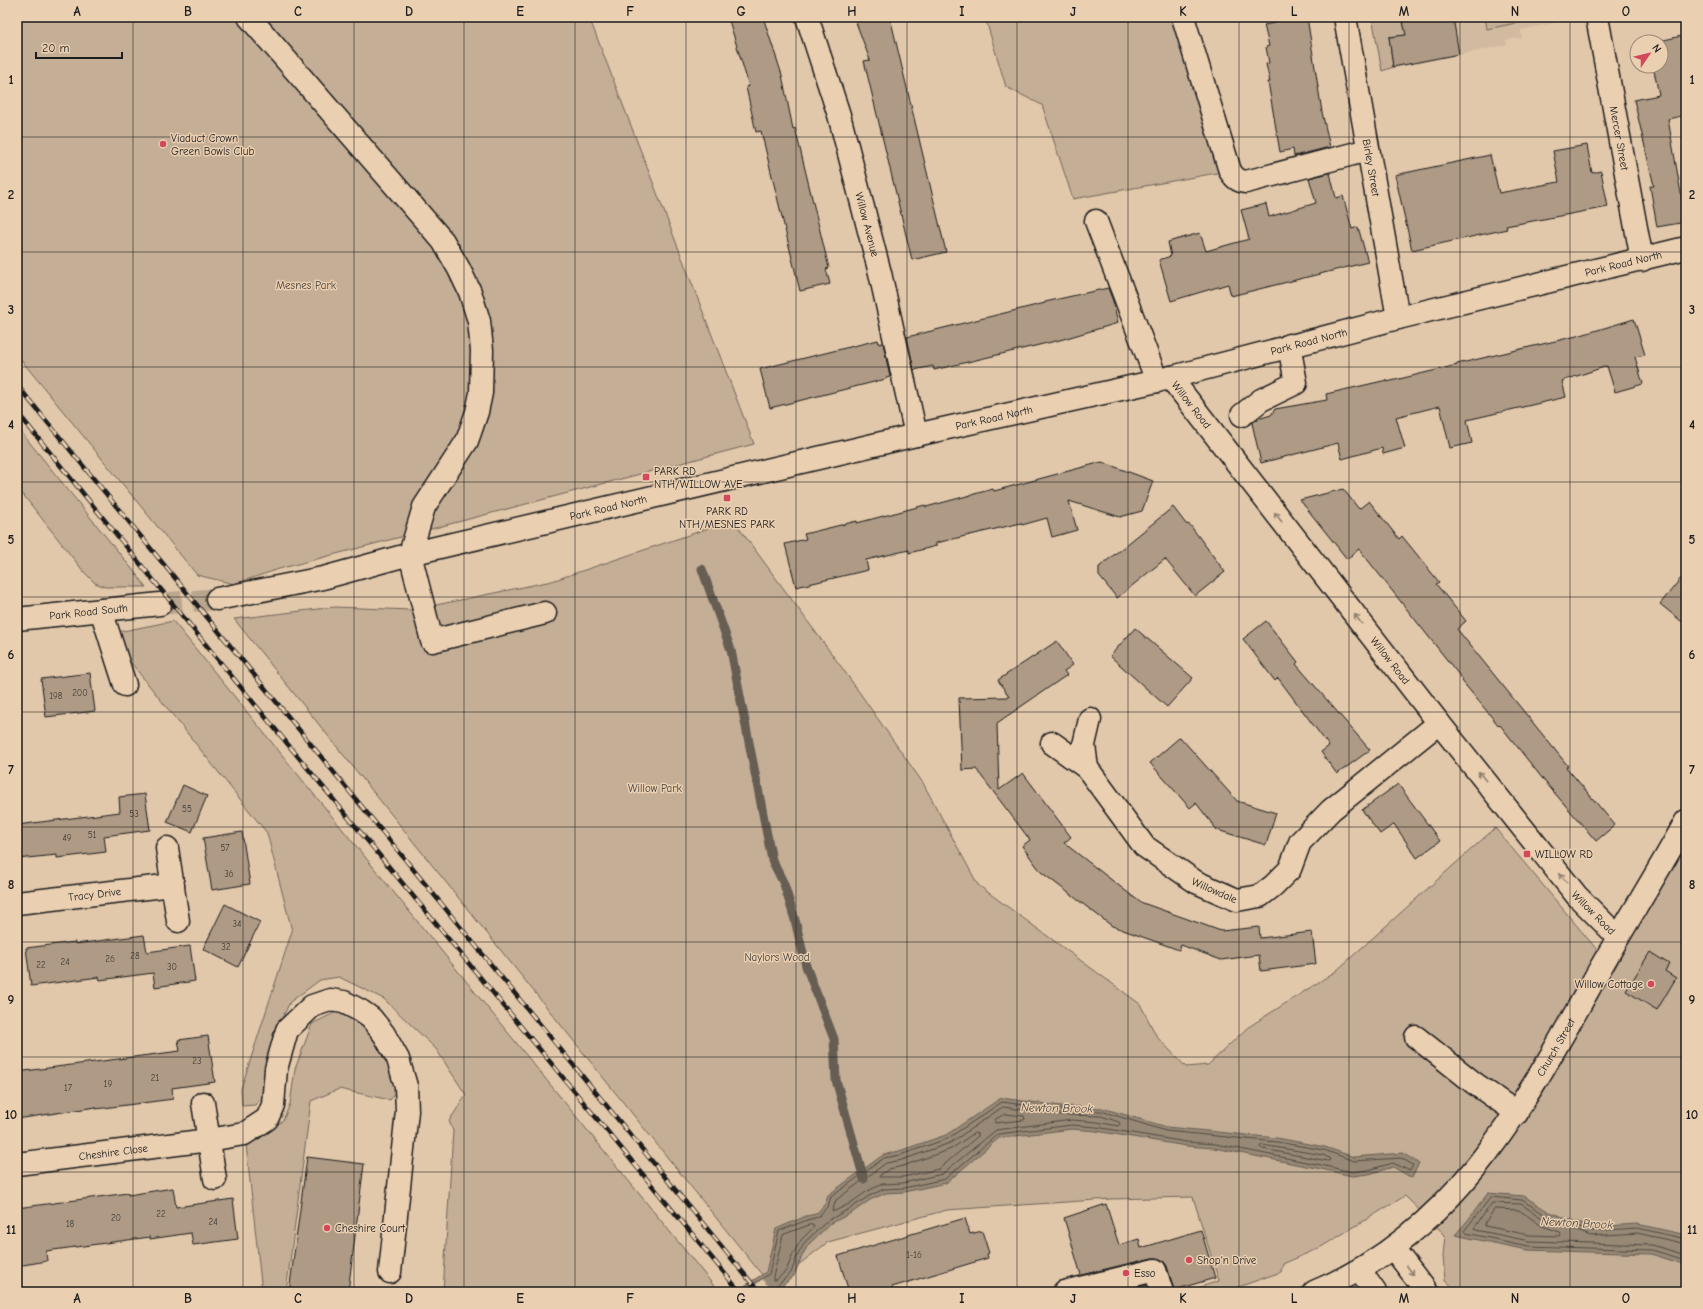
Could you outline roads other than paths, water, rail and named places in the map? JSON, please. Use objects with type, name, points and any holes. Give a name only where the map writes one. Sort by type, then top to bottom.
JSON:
[{"type":"street","points":[[249,17],[443,240],[462,274],[470,292],[479,321],[482,350],[481,393],[477,412],[467,441],[424,507],[410,554],[432,641],[545,613]]},
{"type":"street","name":"Willow Avenue","points":[[807,17],[845,138],[880,274],[916,435]]},
{"type":"street","points":[[1183,17],[1230,171],[1234,178],[1246,182],[1368,150]]},
{"type":"street","name":"Birley Street","points":[[1345,17],[1398,318]]},
{"type":"street","name":"Mercer Street","points":[[1597,17],[1642,260]]},
{"type":"street","name":"Willow Road","points":[[1096,221],[1164,379],[1577,896],[1618,937]]},
{"type":"street","name":"Park Road North","points":[[217,599],[323,578],[410,554],[916,435],[1164,379],[1289,345],[1642,260],[1686,248]]},
{"type":"street","points":[[1242,415],[1261,400],[1296,383],[1289,345]]},
{"type":"street","name":"Park Road South","points":[[17,619],[160,604]]},
{"type":"street","points":[[101,610],[125,685]]},
{"type":"street","name":"Willowdale","points":[[1088,768],[1084,745],[1090,719]]},
{"type":"street","name":"Willowdale","points":[[1052,743],[1088,768],[1144,846],[1196,882],[1237,900],[1260,896],[1273,886],[1290,868],[1300,842],[1331,810],[1439,724]]},
{"type":"street","name":"Church Street","points":[[1314,1292],[1360,1271],[1393,1248],[1438,1210],[1476,1168],[1517,1113],[1544,1070],[1618,937],[1686,821]]},
{"type":"street","points":[[167,848],[178,921]]},
{"type":"street","name":"Tracy Drive","points":[[17,903],[172,885]]},
{"type":"street","name":"Cheshire Close","points":[[17,1164],[209,1140],[244,1134],[267,1119],[273,1104],[276,1069],[287,1030],[312,1006],[330,1000],[344,1002],[371,1018],[384,1034],[398,1059],[406,1086],[407,1111],[390,1272]]},
{"type":"street","points":[[1416,1037],[1474,1083],[1517,1113]]},
{"type":"street","points":[[204,1103],[215,1179]]},
{"type":"street","points":[[1393,1248],[1427,1292]]},
{"type":"street","points":[[1064,1292],[1155,1270],[1162,1292]]},
{"type":"street","points":[[1360,1271],[1375,1292]]},
{"type":"water","name":"Newton Brook","points":[[1001,1098],[1061,1106],[1102,1108],[1167,1127],[1277,1138],[1325,1147],[1354,1157],[1402,1153],[1419,1163],[1412,1178],[1393,1167],[1369,1174],[1352,1176],[1214,1148],[1186,1146],[1096,1131],[1072,1129],[999,1138],[946,1183],[904,1192],[886,1193],[870,1200],[853,1212],[830,1224],[808,1245],[794,1276],[775,1292],[735,1292],[766,1272],[776,1229],[806,1216],[816,1214],[825,1204],[828,1195],[883,1155],[946,1135]]},
{"type":"water","name":"Newton Brook","points":[[1488,1193],[1524,1196],[1549,1212],[1592,1227],[1637,1224],[1682,1234],[1686,1236],[1686,1265],[1651,1254],[1527,1250],[1455,1235]]},
{"type":"waterway","points":[[702,569],[731,650],[772,860],[784,884],[795,920],[806,966],[834,1039],[836,1080],[864,1179]]},
{"type":"tunnel","points":[[160,604],[217,599]]},
{"type":"railway","points":[[17,385],[759,1292]]},
{"type":"railway","points":[[17,412],[215,656],[740,1292]]},
{"type":"place","name":"Viaduct Crown Green Bowls Club","points":[[163,144]]},
{"type":"place","name":"PARK RD NTH/WILLOW AVE","points":[[646,477]]},
{"type":"place","name":"PARK RD NTH/MESNES PARK","points":[[727,498]]},
{"type":"place","name":"WILLOW RD","points":[[1527,854]]},
{"type":"place","name":"Willow Cottage","points":[[1651,984]]},
{"type":"place","name":"Cheshire Court","points":[[327,1228]]},
{"type":"place","name":"Shop'n Drive","points":[[1189,1260]]},
{"type":"place","name":"Esso","points":[[1126,1273]]},
{"type":"park label","name":"Mesnes Park","points":[[306,285]]},
{"type":"park label","name":"Willow Park","points":[[655,788]]},
{"type":"park label","name":"Naylors Wood","points":[[777,957]]}]
